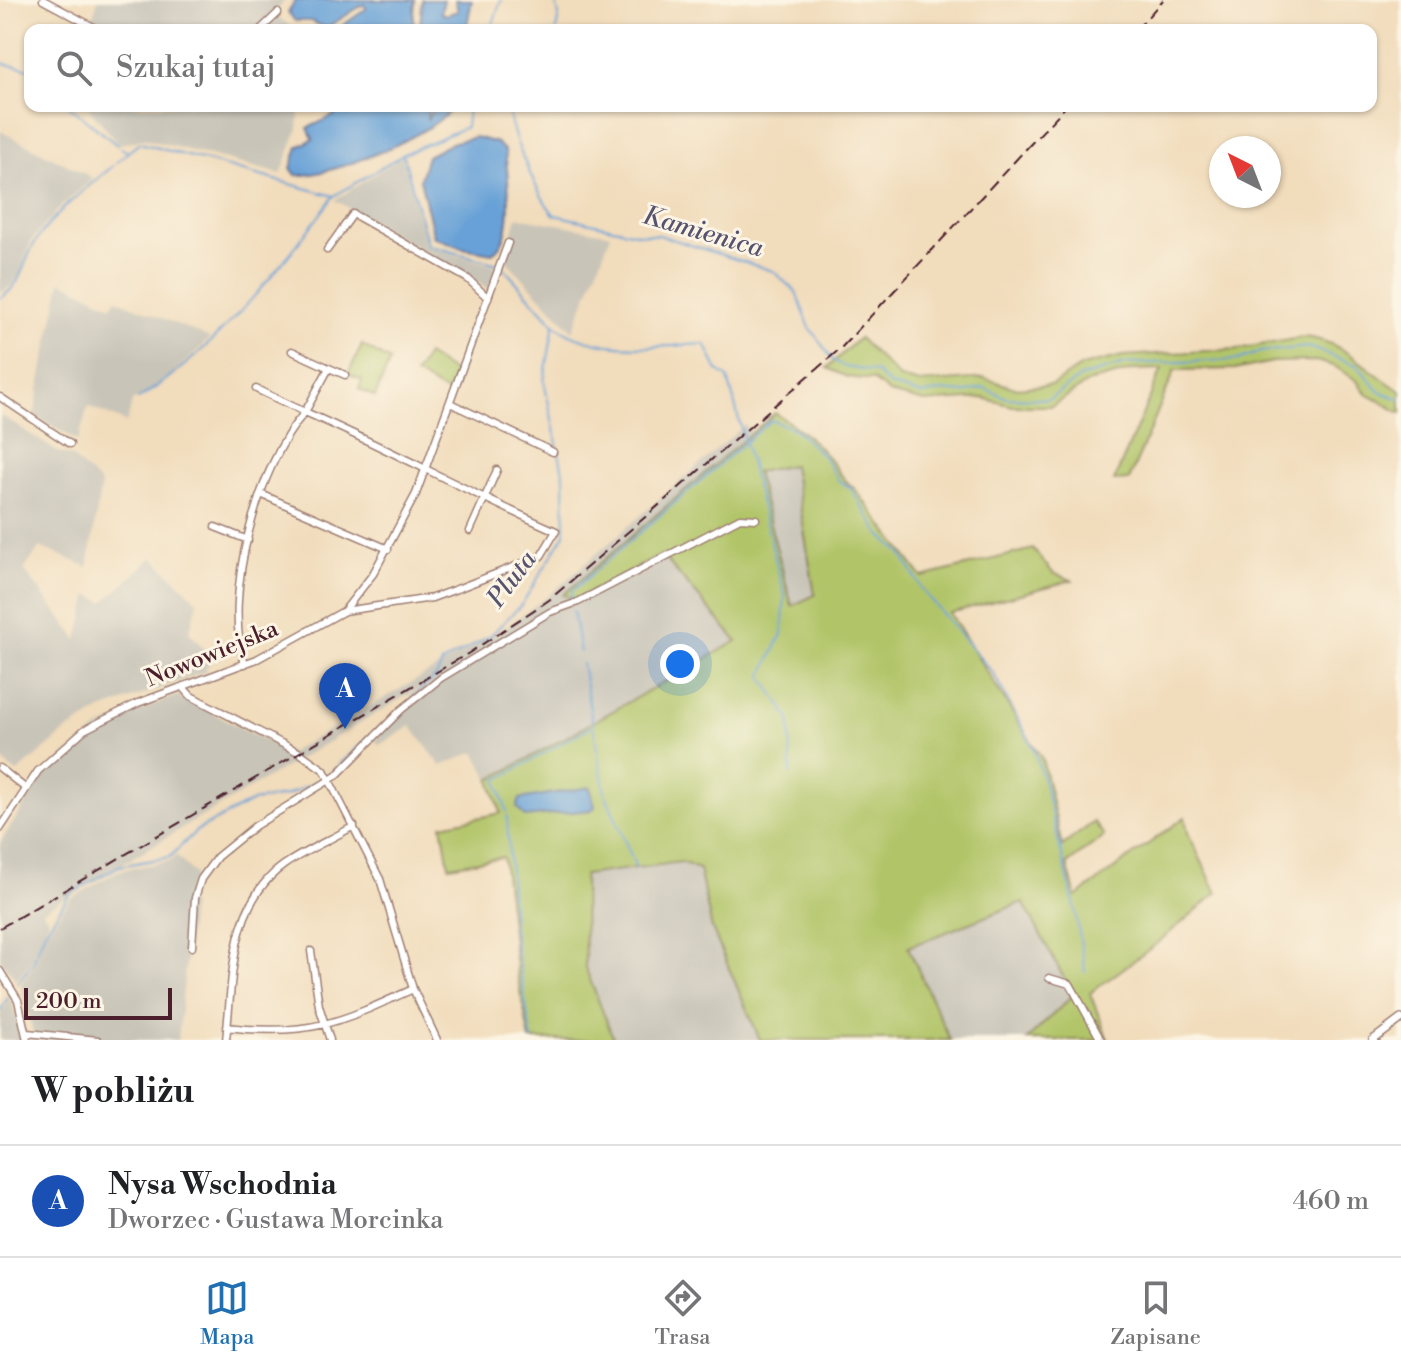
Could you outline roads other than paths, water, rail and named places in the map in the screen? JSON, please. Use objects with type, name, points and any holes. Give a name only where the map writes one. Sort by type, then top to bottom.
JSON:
[{"type":"main road","points":[[1373,1040],[1401,1019]]},
{"type":"street","points":[[43,0],[88,24]]},
{"type":"street","points":[[266,24],[278,13]]},
{"type":"street","points":[[327,250],[353,214],[468,279],[488,298]]},
{"type":"street","name":"Nowowiejska","points":[[0,829],[25,788],[50,758],[84,730],[138,703],[245,664],[344,611],[388,549],[426,469],[508,243]]},
{"type":"street","points":[[292,351],[345,375]]},
{"type":"street","points":[[245,664],[239,644],[241,579],[248,540],[276,457],[329,368]]},
{"type":"street","points":[[256,389],[556,531],[541,556],[462,587],[432,598],[344,611]]},
{"type":"street","points":[[0,397],[70,444]]},
{"type":"street","points":[[450,403],[553,452]]},
{"type":"street","points":[[470,531],[497,470]]},
{"type":"street","points":[[263,495],[388,549]]},
{"type":"street","points":[[192,947],[195,898],[210,864],[255,826],[328,777],[441,678],[550,612],[578,602],[740,518],[756,519]]},
{"type":"street","points":[[215,527],[248,540]]},
{"type":"street","points":[[183,687],[191,696],[312,759],[328,777],[380,879],[413,989],[437,1040]]},
{"type":"street","points":[[0,768],[25,788]]},
{"type":"street","points":[[226,1040],[240,930],[253,897],[284,866],[354,826]]},
{"type":"street","points":[[311,951],[330,1040]]},
{"type":"street","points":[[0,971],[18,1000],[27,1036],[98,1040]]},
{"type":"street","points":[[1049,978],[1070,984],[1101,1040]]},
{"type":"street","points":[[227,1027],[280,1033],[325,1026],[413,989]]},
{"type":"water","points":[[296,0],[415,0],[413,24],[345,24],[366,9],[364,4],[332,24],[295,21],[288,12]]},
{"type":"water","points":[[422,0],[444,0],[441,13],[446,15],[458,11],[455,0],[472,0],[467,24],[420,24]]},
{"type":"water","points":[[333,112],[428,112],[427,120],[431,112],[449,112],[427,128],[381,152],[332,170],[296,175],[291,168],[298,147],[313,139],[308,128],[335,115]]},
{"type":"water","points":[[475,137],[497,143],[505,151],[508,222],[500,246],[492,253],[463,248],[434,237],[420,179],[427,156],[454,142]]},
{"type":"water","points":[[590,787],[595,807],[591,810],[525,817],[517,807],[520,799]]},
{"type":"waterway","name":"Pluta","points":[[493,24],[501,0]]},
{"type":"waterway","name":"Kamienica","points":[[555,0],[559,15],[557,24]]},
{"type":"waterway","points":[[0,63],[24,68]]},
{"type":"waterway","points":[[76,112],[117,145]]},
{"type":"waterway","name":"Pluta","points":[[412,697],[437,676],[442,663],[490,636],[522,604],[565,534],[564,477],[544,381],[554,324],[501,265],[428,245],[403,154],[466,127],[467,112]]},
{"type":"waterway","name":"Kamienica","points":[[510,112],[525,163],[555,215],[640,234],[659,235],[773,271],[796,292],[810,328],[833,360],[845,367],[876,372],[889,385],[922,395],[942,391],[963,393],[983,388],[1007,398],[1049,399],[1081,377],[1125,364],[1238,360],[1260,352],[1309,347],[1358,366],[1380,392],[1401,399]]},
{"type":"waterway","points":[[121,148],[128,152],[140,143],[334,196],[402,155]]},
{"type":"waterway","points":[[116,163],[127,153]]},
{"type":"waterway","points":[[0,298],[14,286],[31,249],[53,220],[113,166]]},
{"type":"waterway","points":[[138,399],[166,380],[219,334],[268,280],[333,197]]},
{"type":"waterway","points":[[555,325],[571,335],[608,345],[647,347],[705,344],[718,371],[728,378],[785,596],[782,634],[762,676],[790,720],[791,774]]},
{"type":"waterway","points":[[571,602],[572,591],[771,420],[795,429],[824,457],[839,481],[850,487],[879,533],[901,554],[924,592],[993,673],[1033,747],[1075,907],[1085,972]]},
{"type":"waterway","points":[[573,611],[580,652]]},
{"type":"waterway","points":[[582,664],[605,793],[636,868]]},
{"type":"waterway","points":[[507,812],[497,780],[590,727]]},
{"type":"waterway","name":"Pluta","points":[[18,983],[33,962],[44,933],[69,895],[119,866],[170,857],[196,831],[253,801],[285,796],[324,779],[378,729]]},
{"type":"waterway","points":[[507,816],[513,930],[532,1040]]},
{"type":"waterway","name":"Pluta","points":[[0,1011],[9,996]]},
{"type":"railway","points":[[1141,24],[1163,0]]},
{"type":"railway","points":[[0,928],[469,653],[549,600],[841,348],[1060,112]]},
{"type":"place","name":"Nysa Wschodnia","points":[[345,729]]}]
